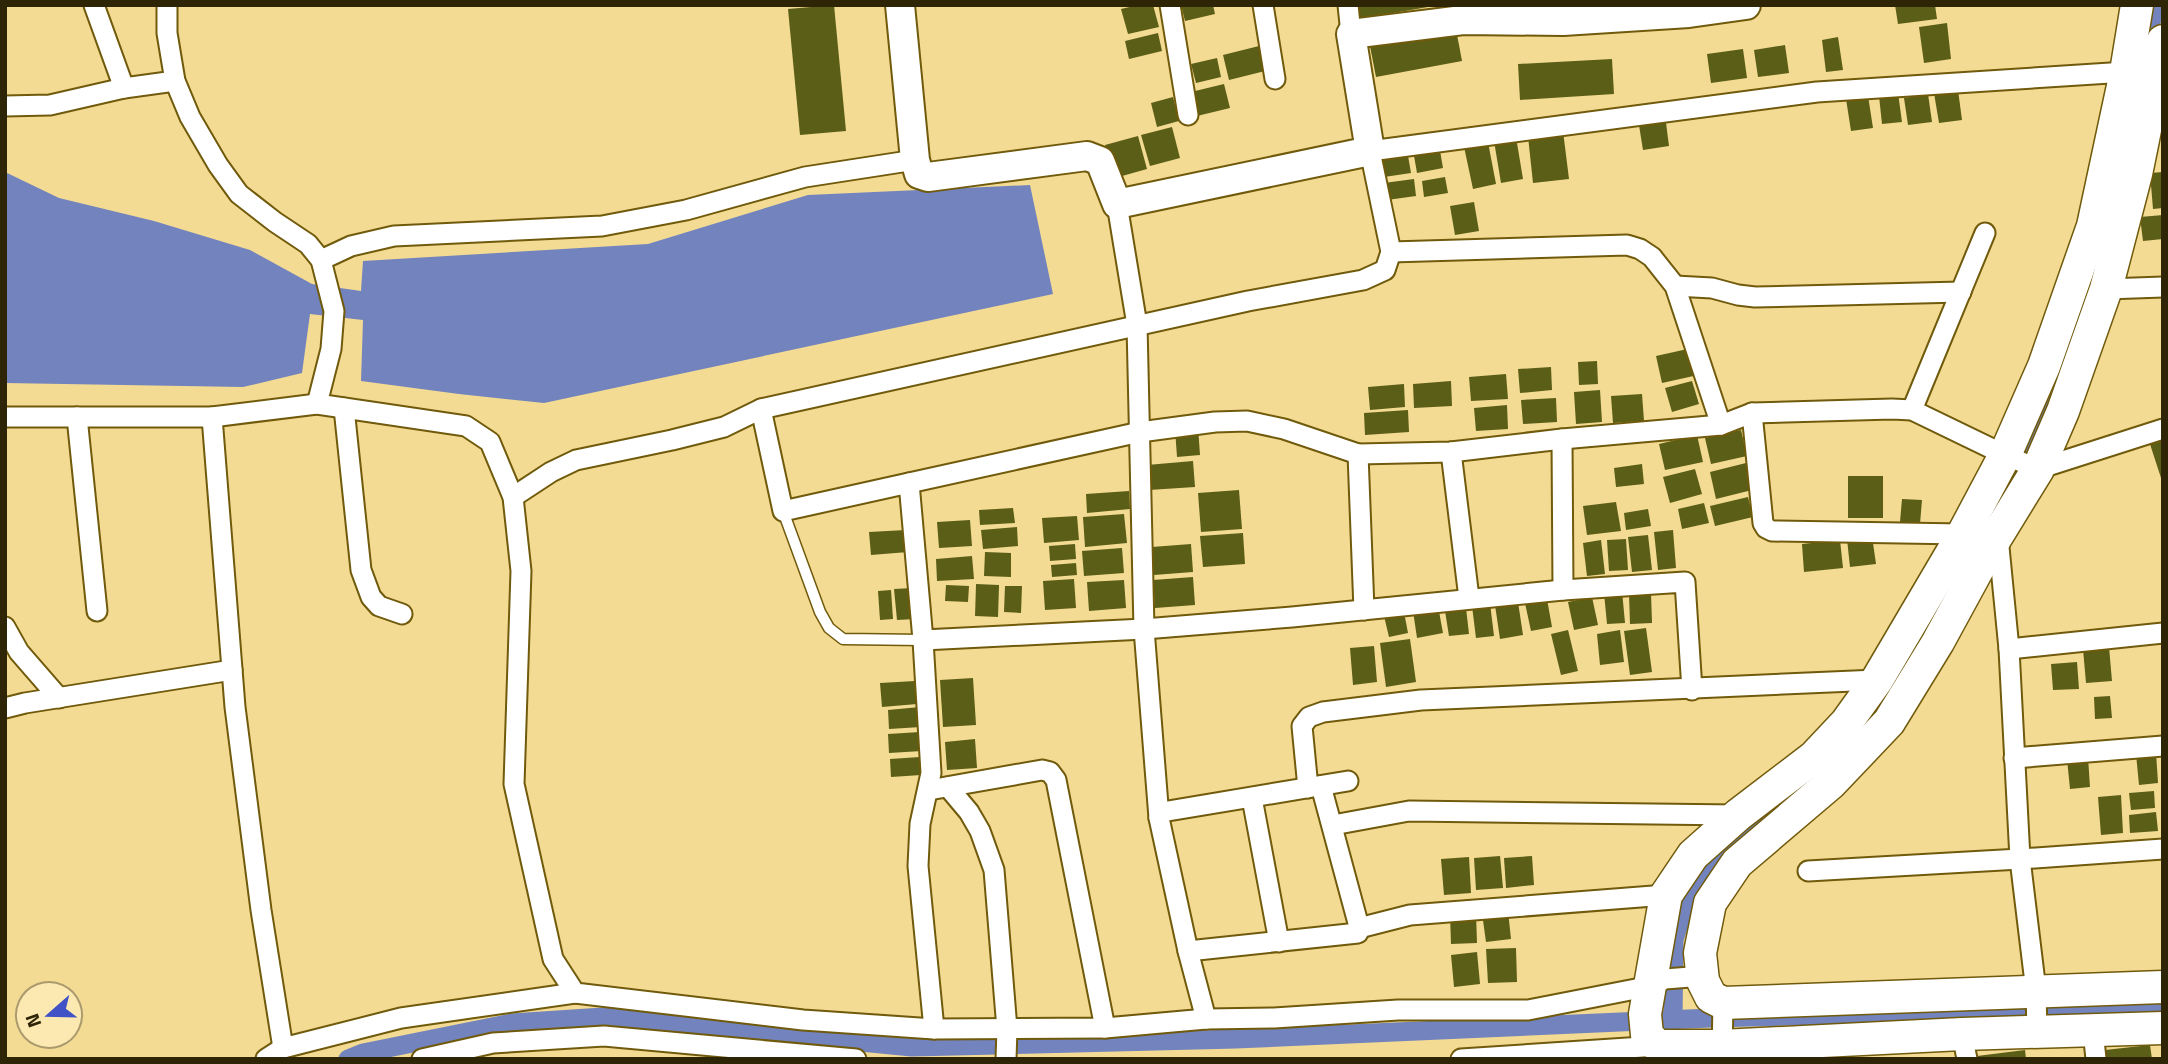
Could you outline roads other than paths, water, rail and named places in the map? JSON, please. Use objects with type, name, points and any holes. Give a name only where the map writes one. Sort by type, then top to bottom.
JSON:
[{"type":"main road","points":[[900,5],[915,160],[919,174],[928,177],[1087,156],[1100,161],[1117,204],[1370,151],[1351,34],[1463,20],[1746,5]]},
{"type":"main road","points":[[1664,1002],[1700,953],[1710,903],[1737,863],[1831,783],[1889,722],[1998,537],[2021,461],[2044,366],[2093,226],[2126,72],[2137,5]]},
{"type":"main road","points":[[1664,1002],[1666,895],[1693,855],[1738,815],[1814,757],[1846,723],[1877,680],[1963,534],[2063,411],[2106,289],[2157,102],[2163,41]]},
{"type":"main road","points":[[1722,1030],[2036,995],[2163,988]]},
{"type":"main road","points":[[1664,1002],[1711,997],[1722,1030]]},
{"type":"main road","points":[[1664,1002],[1722,1030],[1844,1049],[1965,1046],[2037,1028],[2094,1045],[2163,1028]]},
{"type":"street","points":[[94,5],[124,88]]},
{"type":"street","points":[[167,5],[167,33],[175,81],[190,117],[218,165],[239,194],[308,244],[321,260],[334,310],[331,349],[317,404]]},
{"type":"street","points":[[1170,5],[1188,115]]},
{"type":"street","points":[[1264,5],[1275,79]]},
{"type":"street","points":[[1348,5],[1351,34]]},
{"type":"street","points":[[513,496],[576,460],[724,427],[761,409],[1248,301],[1363,280],[1385,270],[1391,252],[1370,151],[1817,92],[2126,72]]},
{"type":"street","points":[[5,106],[50,104],[124,88],[175,81]]},
{"type":"street","points":[[321,260],[351,246],[394,236],[602,226],[686,210],[805,177],[915,160]]},
{"type":"street","points":[[1117,204],[1138,325],[1144,629],[1159,818],[1206,1019]]},
{"type":"street","points":[[1912,410],[1985,233]]},
{"type":"street","points":[[1391,252],[1627,245],[1640,249],[1652,257],[1675,285],[1721,425]]},
{"type":"street","points":[[1675,285],[1712,288],[1755,297],[1961,292]]},
{"type":"street","points":[[2106,289],[2163,287]]},
{"type":"street","points":[[5,417],[212,417],[317,404],[466,426],[490,442],[513,496],[521,571],[514,784],[553,959],[575,993]]},
{"type":"street","points":[[344,408],[361,570],[371,597],[379,606],[401,614]]},
{"type":"street","points":[[761,409],[783,511],[1140,432],[1215,422],[1247,421],[1284,429],[1358,454],[1451,452],[1721,425],[1752,413],[1892,409],[1912,410],[2021,461],[2163,429]]},
{"type":"street","points":[[1752,413],[1763,523],[1766,528],[1772,531],[1963,534]]},
{"type":"street","points":[[77,417],[97,611]]},
{"type":"street","points":[[212,417],[232,670],[275,1053],[401,1018],[575,993],[803,1020],[934,1029],[1105,1028],[1206,1019],[1274,1018],[1398,1010],[1528,1010],[1664,1002]]},
{"type":"street","points":[[1562,439],[1563,590]]},
{"type":"street","points":[[1451,452],[1469,598]]},
{"type":"street","points":[[1358,454],[1364,610]]},
{"type":"street","points":[[909,483],[931,773],[938,789],[969,811],[980,831],[994,870],[1007,1029],[1006,1059]]},
{"type":"street","points":[[1998,537],[2008,649],[2020,859],[2036,995],[2037,1028]]},
{"type":"street","points":[[923,640],[1144,629],[1469,598],[1685,582],[1692,690]]},
{"type":"street","points":[[5,627],[19,652],[59,698]]},
{"type":"street","points":[[2008,649],[2163,633]]},
{"type":"street","points":[[5,709],[232,670]]},
{"type":"street","points":[[1359,928],[1333,825],[1315,787],[1302,726],[1309,716],[1421,700],[1877,680]]},
{"type":"street","points":[[2014,758],[2163,746]]},
{"type":"street","points":[[938,789],[1042,770],[1050,772],[1056,780],[1105,1028]]},
{"type":"street","points":[[1159,818],[1166,810],[1348,781]]},
{"type":"street","points":[[934,1029],[918,866],[920,824],[938,789]]},
{"type":"street","points":[[1252,798],[1279,942]]},
{"type":"street","points":[[1333,825],[1409,811],[1738,815]]},
{"type":"street","points":[[1808,871],[2163,849]]},
{"type":"street","points":[[1188,951],[1355,934],[1359,928],[1410,915],[1666,895]]},
{"type":"street","points":[[1461,1059],[1514,1057],[1664,1002]]},
{"type":"street","points":[[422,1059],[604,1036],[856,1059]]},
{"type":"lane","points":[[783,511],[820,612],[829,628],[843,639],[923,640]]},
{"type":"water","points":[[5,172],[59,198],[154,221],[250,250],[312,284],[361,291],[363,261],[648,244],[808,195],[1030,185],[1053,294],[544,403],[361,381],[363,320],[310,314],[302,373],[243,387],[5,383]]},
{"type":"waterway","points":[[2145,59],[2154,5]]},
{"type":"waterway","points":[[1983,529],[2016,473],[2056,385]]},
{"type":"waterway","points":[[1861,733],[1867,728],[1961,568]]},
{"type":"waterway","points":[[1673,1020],[1674,940],[1689,890],[1729,846],[1822,771]]},
{"type":"waterway","points":[[348,1059],[363,1053],[512,1023],[603,1017],[912,1047],[1236,1039],[1711,1018],[2163,1007]]}]
